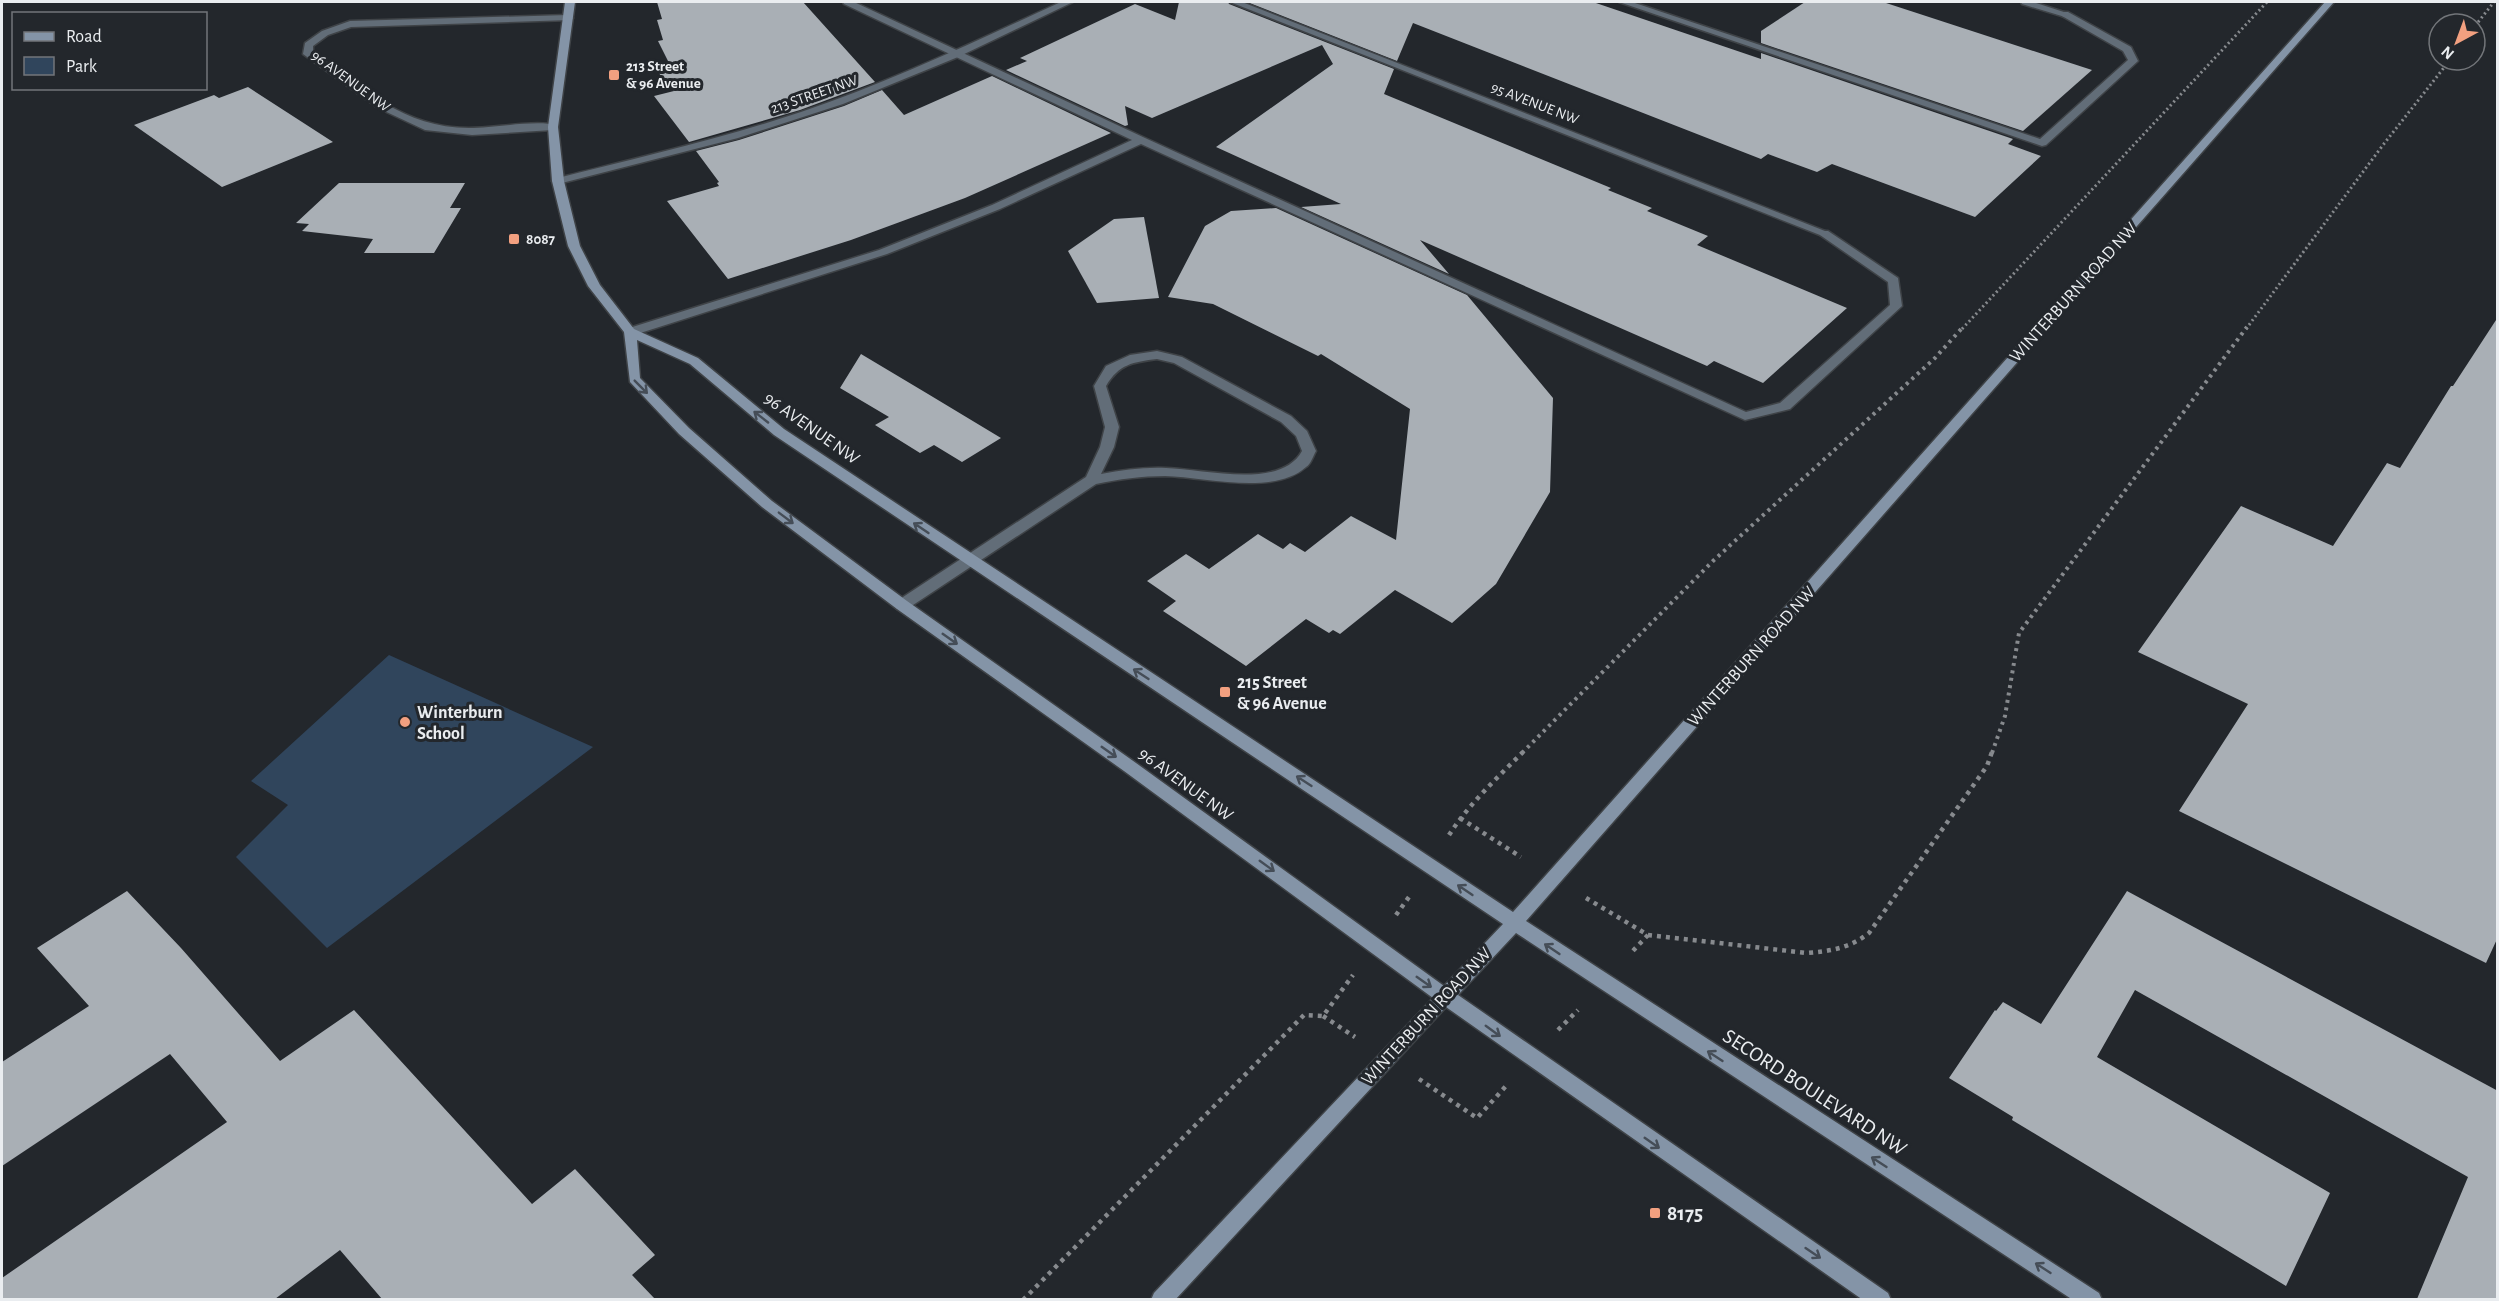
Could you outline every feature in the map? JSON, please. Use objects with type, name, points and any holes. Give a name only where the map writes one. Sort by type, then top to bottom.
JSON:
[{"type":"street","name":"96 AVENUE NW","points":[[570,2],[553,127],[558,181],[574,246],[594,286],[630,332],[693,361],[779,432],[1514,923]]},
{"type":"street","points":[[847,2],[1141,140]]},
{"type":"street","name":"213 STREET NW","points":[[558,181],[765,126],[838,102],[956,54],[1068,2]]},
{"type":"street","name":"95 AVENUE NW","points":[[1141,140],[1745,416],[1785,406],[1896,306],[1894,281],[1824,233],[1235,2]]},
{"type":"street","points":[[1624,2],[2042,143],[2133,61],[2127,49],[2065,14],[2025,2]]},
{"type":"street","name":"WINTERBURN ROAD NW","points":[[1161,1299],[1554,879],[2330,2]]},
{"type":"street","name":"96 AVENUE NW","points":[[553,127],[431,129],[400,117],[372,98],[308,54],[308,45],[325,33],[350,24],[568,18]]},
{"type":"street","points":[[630,332],[883,252],[996,207],[1141,140]]},
{"type":"street","name":"96 AVENUE NW","points":[[630,332],[633,379],[684,430],[767,504],[902,605],[1139,773],[1445,997]]},
{"type":"street","points":[[902,605],[1092,480],[1131,473],[1166,472],[1261,479],[1281,476],[1302,464],[1309,451],[1302,434],[1286,419],[1178,360],[1157,355],[1134,358],[1110,369],[1100,386],[1112,427],[1107,447],[1092,480]]},
{"type":"street","name":"SECORD BOULEVARD NW","points":[[1514,923],[2092,1299]]},
{"type":"street","points":[[1445,997],[1881,1299]]},
{"type":"path","points":[[1323,1016],[1430,867],[1460,818],[1483,792],[1713,561],[1935,358],[2267,2]]},
{"type":"path","points":[[1460,818],[1554,879],[1647,935],[1807,953],[1832,951],[1854,945],[1869,933],[1987,766],[2005,716],[2019,633],[2384,144],[2441,72]]},
{"type":"path","points":[[1023,1299],[1304,1015],[1323,1016],[1477,1118],[1647,935]]},
{"type":"green space","points":[[389,655],[593,747],[327,948],[236,857],[288,805],[251,781]]},
{"type":"building","points":[[657,2],[803,2],[875,82],[800,110],[689,142],[654,96],[674,91],[657,71],[671,67],[658,41],[663,40],[657,20],[662,19]]},
{"type":"building","points":[[1179,2],[1228,2],[1394,69],[1384,94],[1611,188],[1608,190],[1652,208],[1647,211],[1708,236],[1697,245],[1847,308],[1763,383],[1714,361],[1707,366],[1420,240],[1449,274],[1301,207],[1341,204],[1216,147],[1333,64],[1322,45],[1152,118],[1125,106],[1128,125],[1125,126],[1006,70],[1027,61],[1020,58],[1135,4],[1175,20]]},
{"type":"building","points":[[1247,2],[1593,2],[1761,59],[1761,53],[2013,139],[2008,144],[2041,156],[1975,217],[1832,164],[1817,172],[1768,154],[1761,159],[1413,23],[1397,61]]},
{"type":"building","points":[[1805,2],[1883,2],[2092,70],[2023,131],[1761,43],[1761,31]]},
{"type":"building","points":[[992,76],[1111,133],[965,198],[851,240],[728,279],[667,201],[719,186],[717,183],[719,182],[696,151],[739,140],[844,106],[882,90],[904,115]]},
{"type":"building","points":[[248,87],[333,142],[222,187],[134,125],[214,95],[219,98]]},
{"type":"building","points":[[339,183],[465,183],[450,208],[461,208],[434,253],[364,253],[373,239],[302,231],[309,224],[296,223]]},
{"type":"building","points":[[1276,208],[1467,295],[1553,398],[1550,492],[1496,584],[1452,623],[1395,590],[1340,634],[1333,630],[1329,633],[1306,619],[1246,666],[1163,611],[1176,601],[1147,581],[1186,554],[1209,569],[1258,534],[1283,549],[1290,543],[1305,552],[1351,516],[1396,540],[1410,409],[1321,354],[1318,356],[1213,304],[1168,297],[1205,226],[1231,211]]},
{"type":"building","points":[[1144,217],[1159,298],[1097,303],[1068,251],[1114,219]]},
{"type":"building","points":[[2498,317],[2498,937],[2486,963],[2179,811],[2248,704],[2138,652],[2241,506],[2333,546],[2387,463],[2400,468],[2451,386]]},
{"type":"building","points":[[861,354],[1001,438],[962,462],[934,445],[920,453],[875,425],[889,417],[840,388]]},
{"type":"building","points":[[127,891],[181,948],[280,1061],[354,1010],[532,1204],[575,1169],[655,1255],[632,1275],[655,1299],[382,1299],[340,1250],[275,1299],[2,1299],[2,1278],[227,1122],[170,1054],[2,1166],[2,1062],[89,1006],[37,948]]},
{"type":"building","points":[[2127,891],[2498,1091],[2498,1299],[2417,1299],[2468,1177],[2135,990],[2097,1057],[2330,1193],[2286,1286],[2012,1120],[2013,1117],[1949,1078],[1995,1010],[2003,1002],[2041,1024]]},
{"type":"place","name":"213 Street & 96 Avenue","points":[[614,75]]},
{"type":"place","name":"8087","points":[[514,239]]},
{"type":"place","name":"215 Street & 96 Avenue","points":[[1225,692]]},
{"type":"place","name":"Winterburn School","points":[[405,722]]},
{"type":"place","name":"8175","points":[[1655,1213]]}]
